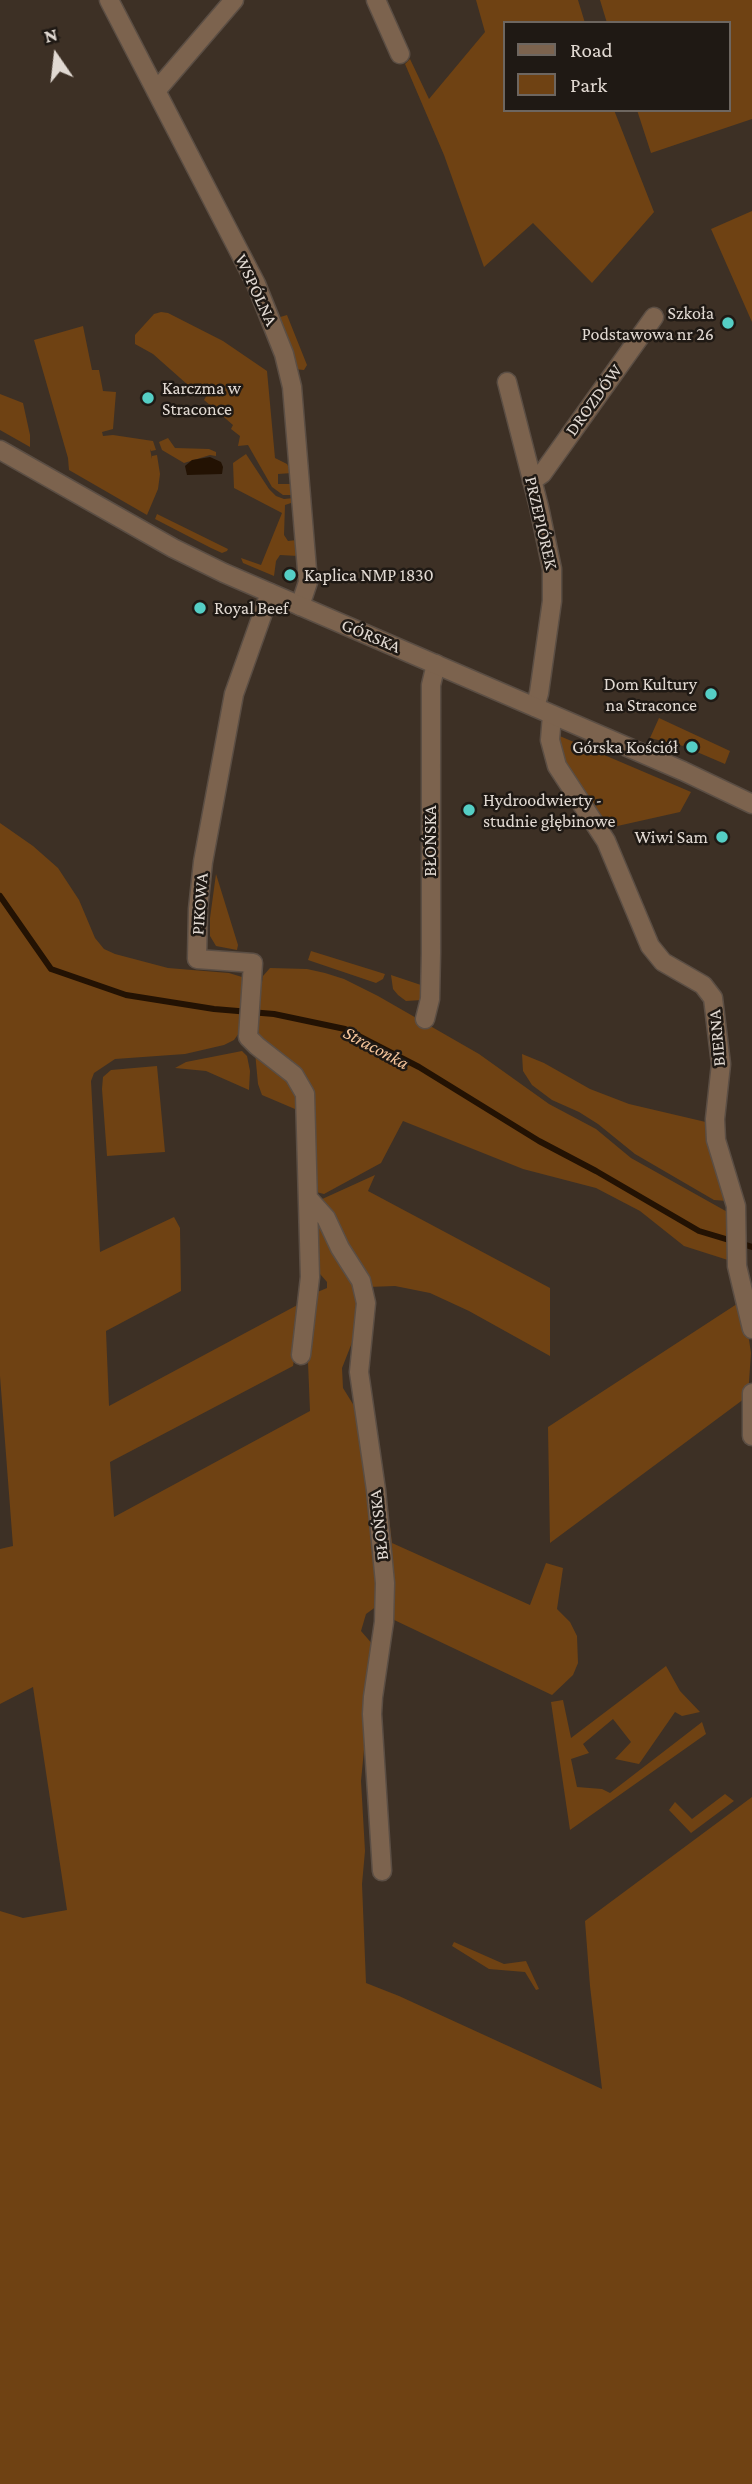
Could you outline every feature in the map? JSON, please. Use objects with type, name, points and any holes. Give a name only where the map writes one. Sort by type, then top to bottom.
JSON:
[{"type":"street","name":"WSPÓLNA","points":[[109,0],[256,284],[284,354],[292,387],[308,582],[300,606]]},
{"type":"street","points":[[156,91],[233,0]]},
{"type":"street","points":[[376,0],[400,54]]},
{"type":"street","name":"DROZDÓW","points":[[532,481],[542,474],[654,317]]},
{"type":"street","name":"PRZEPIÓREK","points":[[507,382],[550,555],[553,582],[535,707]]},
{"type":"street","name":"GÓRSKA","points":[[0,450],[173,548],[752,804]]},
{"type":"street","name":"PIKOWA","points":[[270,593],[234,694],[203,862],[197,959],[253,962],[248,1037],[294,1075],[304,1094],[310,1277],[301,1355]]},
{"type":"street","name":"BŁOŃSKA","points":[[425,1019],[430,999],[431,685],[436,664]]},
{"type":"street","name":"BIERNA","points":[[552,715],[550,740],[557,766],[606,841],[650,946],[663,962],[703,985],[713,998],[721,1064],[715,1119],[716,1140],[737,1213],[737,1266],[752,1329]]},
{"type":"street","name":"BŁOŃSKA","points":[[308,1198],[326,1218],[340,1248],[361,1280],[366,1303],[359,1371],[376,1490],[384,1583],[384,1622],[372,1714],[382,1871]]},
{"type":"street","points":[[752,1393],[752,1436]]},
{"type":"green space","points":[[476,0],[578,0],[584,21],[504,21],[504,112],[615,112],[654,212],[592,283],[533,223],[484,267],[444,155],[405,64],[410,59],[429,99],[485,32]]},
{"type":"green space","points":[[600,0],[752,0],[752,119],[651,153],[638,112],[731,112],[731,21],[606,21]]},
{"type":"green space","points":[[752,211],[752,322],[711,229]]},
{"type":"green space","points":[[161,312],[223,341],[267,371],[275,458],[287,464],[292,473],[278,474],[278,484],[293,484],[294,495],[283,495],[272,487],[248,445],[238,446],[240,436],[231,429],[233,425],[204,400],[208,393],[201,387],[197,393],[153,354],[135,344],[135,335],[154,314]]},
{"type":"green space","points":[[287,315],[307,365],[304,370],[294,369],[277,318]]},
{"type":"green space","points":[[83,326],[92,370],[99,370],[103,391],[116,392],[113,429],[102,432],[103,436],[153,441],[156,450],[150,449],[152,459],[152,456],[157,455],[160,474],[158,489],[147,515],[69,470],[68,458],[34,340]]},
{"type":"green space","points":[[0,394],[23,403],[30,447],[0,430]]},
{"type":"green space","points":[[168,438],[175,448],[209,449],[216,452],[216,456],[210,455],[184,463],[162,450],[159,442]]},
{"type":"green space","points":[[246,454],[276,496],[294,498],[294,502],[285,505],[284,535],[288,541],[297,540],[298,556],[280,555],[276,561],[274,576],[243,563],[241,558],[261,565],[282,513],[234,488],[233,463]]},
{"type":"green space","points":[[157,514],[228,549],[227,551],[222,553],[155,519]]},
{"type":"green space","points":[[659,718],[730,751],[725,764],[697,752],[699,746],[686,741],[683,746],[650,738]]},
{"type":"green space","points":[[555,734],[691,792],[680,812],[604,829],[570,779]]},
{"type":"green space","points":[[0,823],[58,868],[79,900],[95,938],[104,949],[168,968],[229,973],[242,977],[245,985],[239,1033],[234,1040],[185,1054],[115,1059],[94,1073],[91,1081],[100,1252],[174,1217],[180,1228],[181,1291],[106,1331],[109,1406],[303,1302],[293,1366],[110,1462],[114,1517],[310,1411],[307,1338],[315,1293],[327,1288],[327,1282],[320,1274],[317,1262],[315,1215],[361,1297],[355,1335],[342,1368],[343,1388],[356,1409],[377,1547],[377,1606],[366,1614],[361,1631],[374,1646],[361,1781],[365,1851],[362,1884],[366,1983],[602,2089],[585,1921],[752,1797],[752,2484],[0,2484],[0,1911],[23,1918],[67,1910],[33,1687],[0,1704],[0,1549],[13,1546],[0,1376]]},
{"type":"green space","points":[[216,874],[238,945],[237,950],[216,946],[210,936]]},
{"type":"green space","points":[[311,951],[385,974],[383,979],[376,983],[308,960]]},
{"type":"green space","points":[[270,968],[307,969],[325,973],[378,996],[479,1054],[549,1104],[596,1129],[631,1158],[731,1214],[731,1261],[684,1246],[640,1211],[596,1188],[523,1169],[403,1121],[381,1163],[324,1194],[312,1191],[310,1108],[259,1034],[256,1019],[263,976]]},
{"type":"green space","points":[[391,975],[427,987],[422,1000],[406,1001],[398,995],[393,989]]},
{"type":"green space","points":[[242,1051],[247,1056],[250,1071],[249,1090],[206,1071],[175,1068],[186,1062]]},
{"type":"green space","points":[[255,1052],[291,1078],[302,1112],[262,1095],[258,1084]]},
{"type":"green space","points":[[522,1054],[590,1089],[629,1104],[710,1123],[727,1201],[714,1200],[635,1154],[579,1112],[552,1100],[532,1085],[523,1071]]},
{"type":"green space","points":[[157,1066],[165,1152],[107,1156],[103,1077],[111,1070]]},
{"type":"green space","points":[[375,1175],[368,1191],[550,1288],[550,1356],[469,1311],[430,1293],[395,1286],[368,1287],[320,1200]]},
{"type":"green space","points":[[743,1300],[751,1353],[748,1396],[550,1543],[548,1427]]},
{"type":"green space","points":[[387,1501],[392,1543],[530,1605],[546,1563],[563,1568],[557,1609],[570,1622],[577,1636],[578,1663],[573,1675],[552,1695],[390,1618],[383,1502]]},
{"type":"green space","points":[[666,1666],[680,1691],[700,1712],[682,1716],[675,1712],[639,1764],[615,1759],[631,1742],[613,1719],[583,1744],[589,1753],[571,1759],[577,1787],[602,1789],[610,1793],[702,1722],[706,1734],[570,1830],[551,1702],[563,1700],[571,1738]]},
{"type":"green space","points":[[725,1794],[734,1801],[691,1833],[669,1810],[675,1802],[692,1819]]},
{"type":"green space","points":[[454,1942],[504,1964],[526,1961],[539,1989],[536,1990],[525,1972],[489,1969],[452,1946]]},
{"type":"shaded area","points":[[210,457],[221,462],[222,474],[187,475],[185,466],[192,460]]},
{"type":"waterway","name":"Straconka","points":[[0,896],[51,969],[126,995],[214,1009],[274,1014],[345,1029],[419,1067],[539,1141],[699,1231],[752,1247]]},
{"type":"place","name":"Szkoła Podstawowa nr 26","points":[[728,323]]},
{"type":"place","name":"Karczma w Straconce","points":[[148,398]]},
{"type":"place","name":"Kaplica NMP 1830","points":[[290,575]]},
{"type":"place","name":"Royal Beef","points":[[200,608]]},
{"type":"place","name":"Dom Kultury na Straconce","points":[[711,694]]},
{"type":"place","name":"Górska Kościół","points":[[692,747]]},
{"type":"place","name":"Hydroodwierty - studnie głębinowe","points":[[469,810]]},
{"type":"place","name":"Wiwi Sam","points":[[722,837]]}]
